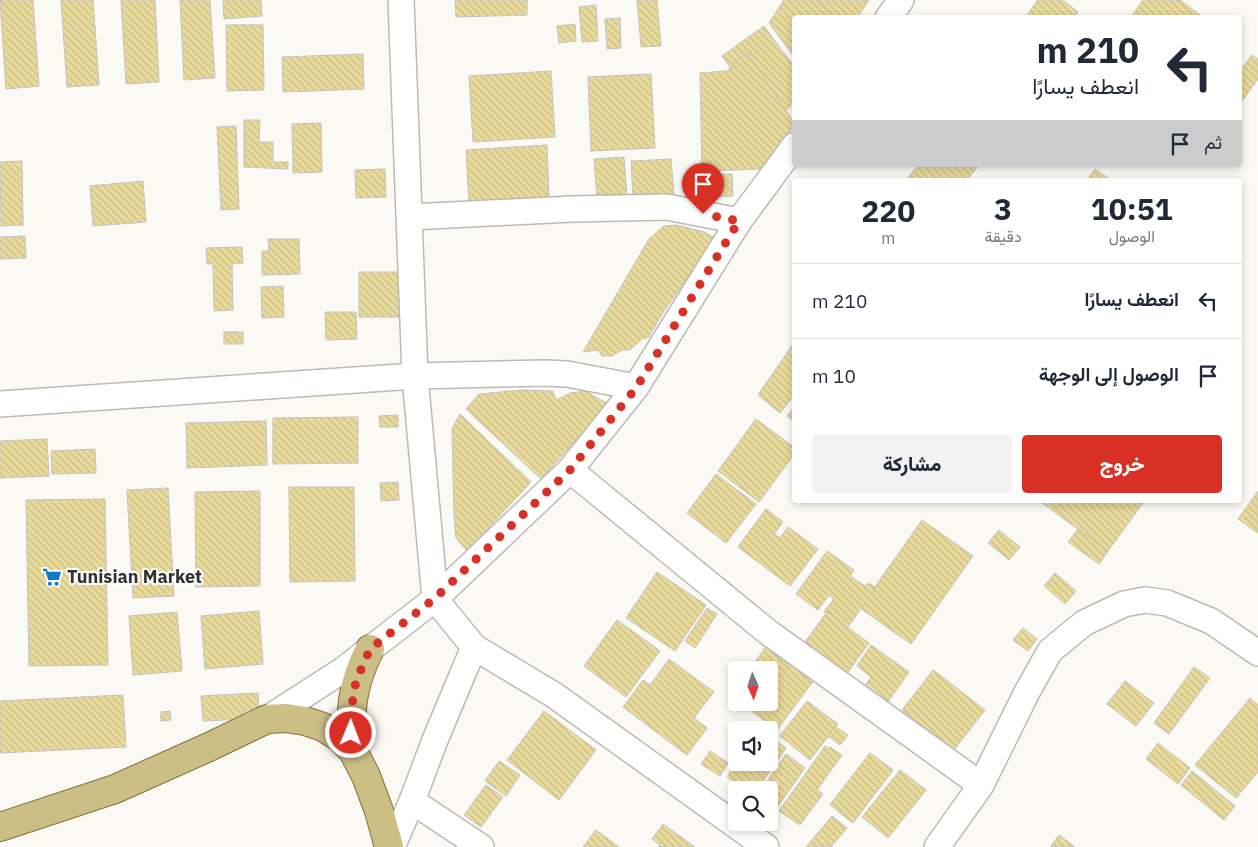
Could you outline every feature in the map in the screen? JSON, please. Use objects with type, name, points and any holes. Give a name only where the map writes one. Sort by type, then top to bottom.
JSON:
[{"type":"main road","points":[[353,750],[350,716],[352,698],[356,681],[370,649]]},
{"type":"main road","points":[[0,826],[115,789],[267,719],[286,718],[305,720],[323,727],[339,737],[353,750],[366,776],[391,847]]},
{"type":"street","points":[[401,0],[415,376],[434,599],[474,647],[554,695],[766,847]]},
{"type":"street","points":[[890,15],[901,0]]},
{"type":"street","points":[[267,719],[311,691],[370,649],[434,599],[570,470],[636,388],[739,221],[792,149]]},
{"type":"street","points":[[410,216],[667,207],[739,221]]},
{"type":"street","points":[[0,404],[415,376],[567,374],[636,388]]},
{"type":"street","points":[[570,470],[769,633],[981,785]]},
{"type":"street","points":[[937,847],[981,785],[1027,692],[1050,651],[1084,623],[1124,604],[1145,600],[1167,603],[1211,621],[1258,653]]},
{"type":"street","points":[[391,847],[412,801],[474,647]]},
{"type":"street","points":[[412,801],[481,847]]},
{"type":"building","points":[[0,0],[33,0],[39,86],[6,89]]},
{"type":"building","points":[[61,0],[93,0],[99,85],[67,87]]},
{"type":"building","points":[[121,0],[155,0],[159,82],[126,84]]},
{"type":"building","points":[[180,0],[210,0],[215,78],[184,80]]},
{"type":"building","points":[[223,0],[261,0],[262,16],[224,19]]},
{"type":"building","points":[[455,0],[527,0],[527,15],[456,17]]},
{"type":"building","points":[[637,0],[657,0],[661,46],[641,47]]},
{"type":"building","points":[[784,0],[816,0],[832,15],[792,15],[792,54],[769,23]]},
{"type":"building","points":[[816,0],[869,0],[859,15],[832,15]]},
{"type":"building","points":[[1038,0],[1063,0],[1078,12],[1076,15],[1027,15]]},
{"type":"building","points":[[1143,0],[1180,0],[1200,15],[1132,15]]},
{"type":"building","points":[[596,5],[598,41],[582,42],[579,7]]},
{"type":"building","points":[[620,18],[621,48],[607,49],[605,19]]},
{"type":"building","points":[[575,24],[576,41],[559,43],[557,26]]},
{"type":"building","points":[[226,25],[263,25],[264,90],[227,91]]},
{"type":"building","points":[[764,26],[792,64],[792,104],[773,127],[722,56]]},
{"type":"building","points":[[747,52],[792,120],[792,128],[762,169],[702,171],[700,73],[727,71]]},
{"type":"building","points":[[363,54],[364,89],[283,92],[282,57]]},
{"type":"building","points":[[1252,55],[1258,59],[1258,79],[1242,101],[1242,68]]},
{"type":"building","points":[[551,71],[555,137],[473,142],[469,76]]},
{"type":"building","points":[[651,74],[655,148],[591,151],[588,77]]},
{"type":"building","points":[[244,120],[260,120],[259,142],[273,142],[273,162],[288,162],[288,169],[244,167]]},
{"type":"building","points":[[321,123],[322,172],[293,173],[292,124]]},
{"type":"building","points":[[236,126],[239,209],[221,210],[217,127]]},
{"type":"building","points":[[547,145],[549,200],[469,204],[466,150]]},
{"type":"building","points":[[624,157],[627,197],[597,198],[594,159]]},
{"type":"building","points":[[671,159],[674,194],[633,197],[631,161]]},
{"type":"building","points":[[22,161],[23,225],[1,226],[0,162]]},
{"type":"building","points":[[916,167],[977,167],[969,178],[908,178]]},
{"type":"building","points":[[385,169],[386,197],[356,198],[355,170]]},
{"type":"building","points":[[1095,169],[1108,178],[1088,178]]},
{"type":"building","points":[[732,174],[733,196],[699,197],[698,175]]},
{"type":"building","points":[[143,181],[146,222],[93,226],[90,186]]},
{"type":"building","points":[[677,225],[704,232],[715,238],[662,314],[648,338],[643,338],[630,350],[622,350],[612,356],[602,356],[598,350],[583,352],[649,239],[664,226]]},
{"type":"building","points":[[25,236],[26,258],[0,259],[0,237]]},
{"type":"building","points":[[268,239],[299,239],[300,274],[262,275],[262,251],[269,251]]},
{"type":"building","points":[[242,247],[243,263],[232,264],[233,310],[214,311],[213,264],[207,264],[206,248]]},
{"type":"building","points":[[359,272],[399,272],[399,317],[359,317]]},
{"type":"building","points":[[283,286],[284,317],[262,318],[261,287]]},
{"type":"building","points":[[325,312],[356,312],[357,339],[326,340]]},
{"type":"building","points":[[224,332],[243,332],[243,344],[224,344]]},
{"type":"building","points":[[792,345],[792,398],[780,413],[758,395]]},
{"type":"building","points":[[522,390],[553,391],[556,400],[571,393],[585,391],[608,404],[541,479],[466,409],[479,394]]},
{"type":"building","points":[[792,410],[792,420],[787,416]]},
{"type":"building","points":[[460,414],[531,482],[467,551],[456,538],[454,515],[452,429]]},
{"type":"building","points":[[398,415],[398,427],[380,427],[379,416]]},
{"type":"building","points":[[358,417],[358,463],[273,464],[273,418]]},
{"type":"building","points":[[756,419],[792,446],[792,457],[759,502],[718,471]]},
{"type":"building","points":[[266,421],[267,465],[187,468],[186,423]]},
{"type":"building","points":[[47,439],[49,476],[0,478],[0,441]]},
{"type":"building","points":[[95,449],[96,473],[52,474],[51,451]]},
{"type":"building","points":[[716,474],[756,504],[726,543],[687,513]]},
{"type":"building","points":[[398,482],[399,500],[381,501],[380,483]]},
{"type":"building","points":[[289,487],[354,487],[355,581],[290,582]]},
{"type":"building","points":[[168,488],[174,596],[133,598],[127,490]]},
{"type":"building","points":[[260,491],[260,586],[196,587],[195,492]]},
{"type":"building","points":[[1258,491],[1258,533],[1238,519]]},
{"type":"building","points":[[105,499],[108,665],[29,666],[26,500]]},
{"type":"building","points":[[1042,503],[1143,503],[1108,551]]},
{"type":"building","points":[[766,509],[783,522],[774,534],[780,538],[788,527],[818,549],[790,586],[738,547]]},
{"type":"building","points":[[922,520],[973,556],[911,644],[860,608]]},
{"type":"building","points":[[1078,529],[1108,551],[1099,564],[1068,542]]},
{"type":"building","points":[[999,530],[1020,547],[1009,560],[988,543]]},
{"type":"building","points":[[827,551],[854,570],[850,576],[865,586],[869,583],[876,588],[847,628],[824,612],[834,599],[829,595],[818,610],[796,594]]},
{"type":"building","points":[[657,572],[706,605],[675,651],[626,618]]},
{"type":"building","points":[[1055,573],[1076,591],[1065,604],[1044,586]]},
{"type":"building","points":[[707,608],[717,614],[695,648],[685,641]]},
{"type":"building","points":[[259,611],[263,664],[205,669],[201,616]]},
{"type":"building","points":[[177,612],[182,671],[133,675],[129,616]]},
{"type":"building","points":[[827,612],[869,643],[845,676],[803,645]]},
{"type":"building","points":[[617,620],[660,651],[626,697],[584,666]]},
{"type":"building","points":[[1023,628],[1037,639],[1028,651],[1013,640]]},
{"type":"building","points":[[767,645],[814,680],[778,729],[778,721],[765,721],[751,711],[778,711],[778,661],[755,661]]},
{"type":"building","points":[[871,645],[909,672],[883,709],[860,693],[871,677],[857,666]]},
{"type":"building","points":[[669,659],[714,692],[694,718],[707,728],[687,755],[623,707],[643,680],[650,685]]},
{"type":"building","points":[[1194,667],[1210,678],[1169,734],[1154,723]]},
{"type":"building","points":[[933,670],[985,710],[954,750],[902,710]]},
{"type":"building","points":[[1125,681],[1154,703],[1136,726],[1107,704]]},
{"type":"building","points":[[258,693],[259,710],[245,711],[246,719],[203,721],[201,696]]},
{"type":"building","points":[[123,695],[126,747],[0,753],[0,701]]},
{"type":"building","points":[[1250,698],[1258,705],[1258,772],[1236,798],[1195,765]]},
{"type":"building","points":[[807,701],[838,724],[810,760],[780,736]]},
{"type":"building","points":[[170,711],[171,720],[161,721],[161,712]]},
{"type":"building","points":[[544,711],[596,750],[559,800],[507,760]]},
{"type":"building","points":[[835,726],[848,735],[840,745],[828,736]]},
{"type":"building","points":[[778,742],[786,748],[778,760]]},
{"type":"building","points":[[1158,743],[1190,768],[1178,784],[1146,759]]},
{"type":"building","points":[[825,746],[842,755],[817,790],[823,794],[800,825],[779,811]]},
{"type":"building","points":[[710,751],[728,763],[720,776],[701,764]]},
{"type":"building","points":[[870,753],[893,770],[853,823],[830,805]]},
{"type":"building","points":[[786,754],[805,768],[778,806],[778,781],[767,781],[774,771],[778,771],[778,766]]},
{"type":"building","points":[[499,761],[520,775],[506,796],[485,781]]},
{"type":"building","points":[[900,770],[926,790],[888,838],[862,817]]},
{"type":"building","points":[[731,771],[770,771],[763,781],[733,781],[727,777]]},
{"type":"building","points":[[1192,771],[1235,806],[1224,820],[1181,785]]},
{"type":"building","points":[[486,785],[503,797],[481,827],[464,815]]},
{"type":"building","points":[[832,816],[847,828],[831,847],[806,847]]},
{"type":"building","points":[[663,824],[695,847],[658,847],[660,845],[652,839]]},
{"type":"building","points":[[596,830],[619,847],[583,847]]},
{"type":"building","points":[[1059,835],[1075,847],[1050,847]]},
{"type":"place","name":"Tunisian Market","points":[[52,577]]},
{"type":"route","points":[[351,733],[352,698],[356,681],[370,649],[434,599],[570,470],[636,388],[739,221],[703,214]]}]
